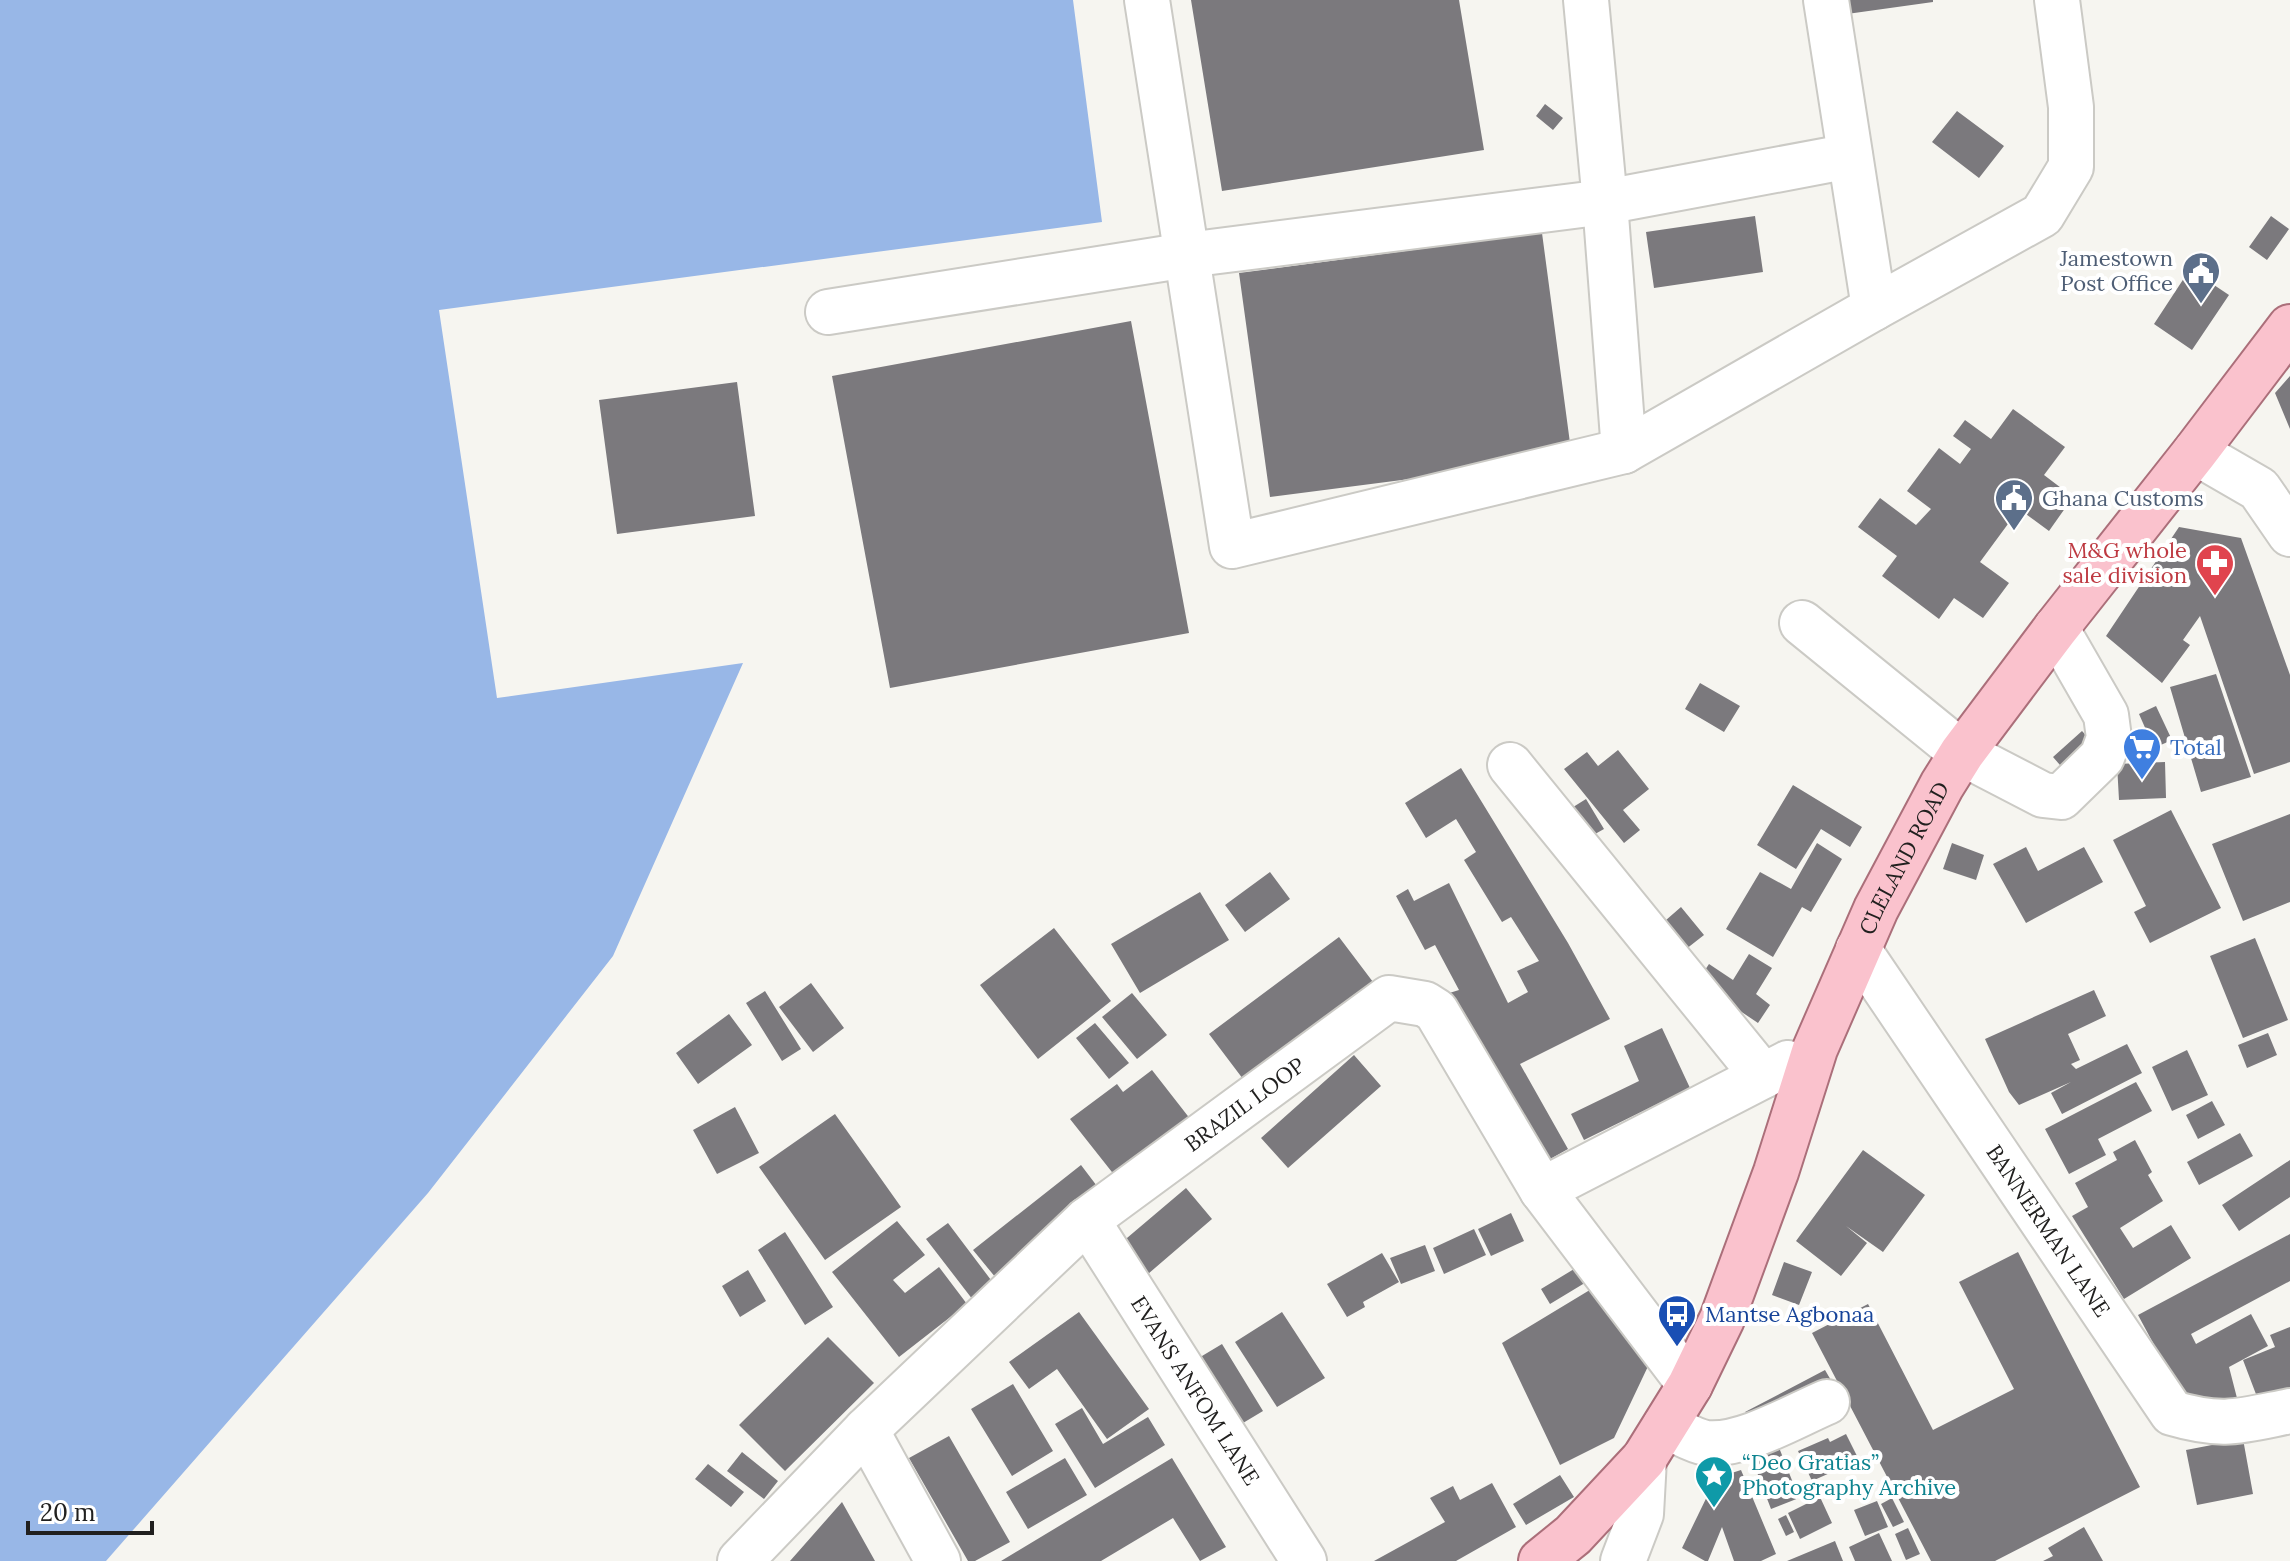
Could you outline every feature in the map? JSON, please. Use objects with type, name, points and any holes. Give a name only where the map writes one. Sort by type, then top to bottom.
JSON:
[{"type":"main road","name":"CLELAND ROAD","points":[[1541,1561],[1573,1535],[1654,1442],[1690,1385],[1722,1319],[1776,1172],[1815,1049],[1858,949],[1876,909],[1962,753],[2290,327]]},
{"type":"street","points":[[1147,0],[1232,546],[1624,451],[2042,215],[2071,167],[2071,107],[2057,0]]},
{"type":"street","points":[[1586,0],[1624,451]]},
{"type":"street","points":[[1826,0],[1874,308]]},
{"type":"street","points":[[828,312],[1187,255],[1605,202],[1850,156]]},
{"type":"street","points":[[2195,452],[2259,489],[2290,534]]},
{"type":"street","points":[[1802,623],[1962,753],[2043,795],[2061,797],[2102,757],[2109,738],[2106,715],[2056,628]]},
{"type":"street","points":[[1510,765],[1763,1076]]},
{"type":"street","name":"BANNERMAN LANE","points":[[1858,949],[2172,1413],[2204,1422],[2229,1423],[2290,1411]]},
{"type":"street","name":"BRAZIL LOOP","points":[[740,1561],[866,1430],[1087,1220],[1389,998],[1425,1004],[1436,1011],[1542,1190],[1690,1385]]},
{"type":"street","points":[[1542,1190],[1815,1049]]},
{"type":"street","name":"EVANS ANFOM LANE","points":[[1087,1220],[1304,1561]]},
{"type":"street","points":[[1623,1561],[1641,1514],[1654,1442],[1723,1443],[1750,1435],[1827,1402]]},
{"type":"street","points":[[866,1430],[938,1561]]},
{"type":"water","points":[[0,0],[1073,0],[1102,222],[439,310],[497,698],[743,663],[613,956],[428,1193],[106,1561],[0,1561]]},
{"type":"building","points":[[1191,0],[1459,0],[1484,150],[1222,191]]},
{"type":"building","points":[[1845,0],[1933,0],[1933,2],[1847,14]]},
{"type":"building","points":[[1545,104],[1563,118],[1553,130],[1536,116]]},
{"type":"building","points":[[1957,111],[2004,146],[1979,178],[1932,142]]},
{"type":"building","points":[[1755,216],[1763,272],[1654,288],[1646,232]]},
{"type":"building","points":[[2271,216],[2289,229],[2267,260],[2249,247]]},
{"type":"building","points":[[1542,233],[1572,458],[1270,497],[1239,273]]},
{"type":"building","points":[[2190,269],[2229,295],[2192,350],[2154,324]]},
{"type":"building","points":[[1131,321],[1189,633],[890,688],[832,376]]},
{"type":"building","points":[[2290,376],[2290,429],[2275,393]]},
{"type":"building","points":[[737,382],[755,516],[617,534],[599,400]]},
{"type":"building","points":[[2013,409],[2065,447],[2044,475],[2073,497],[2049,531],[2019,509],[1980,562],[2009,583],[1983,618],[1954,598],[1939,619],[1882,576],[1897,556],[1858,527],[1880,498],[1916,525],[1931,509],[1907,491],[1939,448],[1960,464],[1971,449],[1953,436],[1965,420],[1991,439]]},
{"type":"building","points":[[2179,527],[2241,538],[2290,675],[2290,762],[2254,774],[2200,616],[2183,640],[2190,645],[2162,683],[2106,636]]},
{"type":"building","points":[[2216,674],[2251,777],[2201,792],[2170,687]]},
{"type":"building","points":[[1700,683],[1740,706],[1724,732],[1685,709]]},
{"type":"building","points":[[2156,706],[2172,740],[2154,748],[2139,714]]},
{"type":"building","points":[[2082,731],[2103,754],[2073,780],[2053,757]]},
{"type":"building","points":[[1618,750],[1649,789],[1623,810],[1640,830],[1624,843],[1564,769],[1587,752],[1598,766]]},
{"type":"building","name":"Total","points":[[2165,762],[2166,798],[2119,800],[2117,764]]},
{"type":"building","points":[[1461,768],[1568,943],[1610,1019],[1520,1064],[1568,1149],[1543,1163],[1443,995],[1459,990],[1435,945],[1425,950],[1396,896],[1408,889],[1414,901],[1449,883],[1508,1003],[1528,992],[1517,971],[1539,961],[1511,917],[1502,922],[1464,860],[1476,852],[1456,819],[1426,838],[1405,803]]},
{"type":"building","points":[[1793,785],[1862,827],[1850,847],[1821,829],[1796,869],[1757,845]]},
{"type":"building","points":[[1586,799],[1604,829],[1579,843],[1562,814]]},
{"type":"building","points":[[2171,810],[2221,908],[2150,943],[2134,912],[2146,906],[2113,840]]},
{"type":"building","points":[[2290,814],[2290,902],[2243,921],[2212,844]]},
{"type":"building","points":[[1817,843],[1842,859],[1811,912],[1802,907],[1773,957],[1726,929],[1760,872],[1791,889]]},
{"type":"building","points":[[1952,843],[1984,855],[1976,880],[1943,869]]},
{"type":"building","points":[[2026,847],[2038,871],[2084,847],[2103,882],[2026,923],[1993,864]]},
{"type":"building","points":[[1270,872],[1290,899],[1245,932],[1225,905]]},
{"type":"building","points":[[1200,892],[1229,940],[1140,993],[1111,944]]},
{"type":"building","points":[[1681,907],[1704,935],[1681,953],[1658,927]]},
{"type":"building","points":[[1054,928],[1111,1001],[1038,1059],[980,985]]},
{"type":"building","points":[[1339,937],[1373,982],[1243,1079],[1209,1034]]},
{"type":"building","points":[[2255,938],[2288,1020],[2243,1038],[2210,956]]},
{"type":"building","points":[[1749,954],[1772,968],[1756,994],[1770,1005],[1758,1023],[1697,982],[1709,964],[1733,980]]},
{"type":"building","points":[[811,983],[844,1028],[813,1052],[779,1007]]},
{"type":"building","points":[[2094,990],[2106,1016],[2068,1034],[2080,1060],[2071,1064],[2076,1069],[2127,1044],[2142,1073],[2062,1114],[2051,1093],[2071,1082],[2019,1105],[2009,1092],[1985,1039]]},
{"type":"building","points":[[765,991],[801,1049],[782,1061],[746,1003]]},
{"type":"building","points":[[1132,993],[1167,1035],[1137,1059],[1102,1017]]},
{"type":"building","points":[[729,1014],[752,1045],[698,1084],[676,1053]]},
{"type":"building","points":[[1095,1023],[1129,1063],[1109,1079],[1076,1038]]},
{"type":"building","points":[[1662,1028],[1690,1088],[1584,1140],[1571,1114],[1639,1081],[1624,1046]]},
{"type":"building","points":[[2268,1033],[2277,1055],[2247,1068],[2238,1045]]},
{"type":"building","points":[[2187,1050],[2208,1095],[2172,1111],[2152,1067]]},
{"type":"building","points":[[1354,1055],[1381,1086],[1288,1168],[1261,1138]]},
{"type":"building","points":[[1152,1070],[1198,1129],[1123,1186],[1070,1119],[1117,1084],[1123,1092]]},
{"type":"building","points":[[2136,1082],[2152,1111],[2098,1139],[2106,1155],[2069,1174],[2045,1129]]},
{"type":"building","points":[[2212,1101],[2225,1125],[2198,1139],[2186,1115]]},
{"type":"building","points":[[735,1107],[759,1153],[717,1174],[693,1130]]},
{"type":"building","points":[[835,1114],[901,1207],[825,1260],[759,1167]]},
{"type":"building","points":[[2240,1133],[2253,1156],[2199,1185],[2187,1162]]},
{"type":"building","points":[[2135,1140],[2152,1172],[2148,1175],[2163,1201],[2120,1228],[2133,1248],[2171,1225],[2191,1258],[2124,1299],[2072,1216],[2088,1207],[2075,1183],[2117,1160],[2113,1152]]},
{"type":"building","points":[[1863,1150],[1925,1195],[1883,1252],[1846,1226],[1867,1243],[1841,1276],[1796,1241]]},
{"type":"building","points":[[2290,1160],[2290,1197],[2239,1231],[2222,1205]]},
{"type":"building","points":[[1081,1165],[1103,1194],[996,1278],[973,1250]]},
{"type":"building","points":[[1186,1188],[1212,1219],[1141,1280],[1114,1249]]},
{"type":"building","points":[[1511,1213],[1524,1241],[1491,1256],[1478,1229]]},
{"type":"building","points":[[897,1221],[925,1255],[893,1280],[905,1293],[939,1267],[967,1304],[899,1357],[832,1272]]},
{"type":"building","points":[[948,1223],[994,1284],[973,1300],[926,1239]]},
{"type":"building","points":[[1474,1229],[1486,1255],[1444,1274],[1433,1248]]},
{"type":"building","points":[[785,1232],[833,1307],[805,1325],[758,1250]]},
{"type":"building","points":[[2290,1234],[2290,1281],[2191,1334],[2196,1344],[2251,1314],[2268,1346],[2229,1367],[2237,1398],[2219,1404],[2180,1393],[2138,1315]]},
{"type":"building","points":[[1425,1245],[1435,1271],[1401,1284],[1390,1258]]},
{"type":"building","points":[[2018,1252],[2140,1487],[1995,1561],[1931,1561],[1812,1333],[1868,1304],[1933,1430],[2014,1389],[1959,1282]]},
{"type":"building","points":[[1382,1253],[1399,1282],[1363,1302],[1365,1307],[1347,1317],[1327,1284]]},
{"type":"building","points":[[1784,1262],[1812,1272],[1799,1305],[1772,1295]]},
{"type":"building","points":[[1584,1263],[1593,1278],[1550,1304],[1541,1289]]},
{"type":"building","points":[[748,1270],[766,1301],[740,1317],[722,1286]]},
{"type":"building","points":[[1603,1282],[1651,1360],[1614,1438],[1560,1465],[1502,1343]]},
{"type":"building","points":[[1079,1312],[1149,1409],[1107,1439],[1057,1369],[1029,1389],[1009,1362]]},
{"type":"building","points":[[1282,1312],[1325,1378],[1277,1407],[1235,1342]]},
{"type":"building","points":[[2290,1327],[2290,1398],[2262,1410],[2243,1360],[2275,1347],[2270,1335]]},
{"type":"building","points":[[828,1337],[874,1383],[785,1471],[739,1425]]},
{"type":"building","points":[[1222,1344],[1263,1411],[1238,1426],[1197,1359]]},
{"type":"building","points":[[1825,1370],[1839,1394],[1755,1430],[1745,1412]]},
{"type":"building","points":[[1013,1384],[1053,1451],[1012,1476],[971,1409]]},
{"type":"building","points":[[1082,1408],[1103,1444],[1148,1417],[1165,1445],[1095,1488],[1055,1424]]},
{"type":"building","points":[[1772,1430],[1799,1498],[1771,1509],[1745,1441]]},
{"type":"building","points":[[1846,1434],[1859,1460],[1812,1481],[1798,1451]]},
{"type":"building","points":[[949,1436],[1010,1542],[975,1561],[968,1561],[909,1458]]},
{"type":"building","points":[[2243,1439],[2253,1494],[2197,1505],[2186,1450]]},
{"type":"building","points":[[742,1452],[778,1481],[764,1499],[727,1471]]},
{"type":"building","points":[[1065,1458],[1087,1495],[1028,1529],[1006,1492]]},
{"type":"building","points":[[1172,1458],[1226,1547],[1200,1561],[1173,1518],[1101,1561],[1001,1561]]},
{"type":"building","points":[[708,1464],[744,1492],[731,1507],[695,1479]]},
{"type":"building","points":[[1741,1470],[1776,1554],[1761,1561],[1734,1561],[1722,1527],[1708,1561],[1705,1561],[1682,1548],[1716,1478]]},
{"type":"building","points":[[1560,1475],[1574,1497],[1526,1525],[1513,1504]]},
{"type":"building","points":[[1492,1483],[1516,1527],[1456,1561],[1374,1561],[1445,1522],[1430,1498],[1453,1486],[1460,1500]]},
{"type":"building","points":[[1820,1497],[1832,1523],[1800,1539],[1788,1513]]},
{"type":"building","points":[[1892,1498],[1904,1522],[1893,1527],[1881,1504]]},
{"type":"building","points":[[1877,1501],[1888,1527],[1865,1536],[1854,1510]]},
{"type":"building","points":[[842,1502],[875,1561],[790,1561]]},
{"type":"building","points":[[1786,1515],[1794,1532],[1786,1536],[1778,1519]]},
{"type":"building","points":[[2084,1527],[2103,1561],[2043,1561],[2053,1556],[2048,1548]]},
{"type":"building","points":[[1908,1528],[1920,1554],[1906,1560],[1895,1534]]},
{"type":"building","points":[[1879,1533],[1892,1561],[1855,1561],[1849,1547]]},
{"type":"building","points":[[1835,1541],[1843,1561],[1787,1561]]},
{"type":"place","name":"Jamestown Post Office","points":[[2201,305]]},
{"type":"place","name":"Ghana Customs","points":[[2014,532]]},
{"type":"place","name":"M&G whole sale division","points":[[2215,597]]},
{"type":"place","name":"Total","points":[[2142,781]]},
{"type":"place","name":"Mantse Agbonaa","points":[[1677,1348]]},
{"type":"place","name":"“Deo Gratias” Photography Archive","points":[[1714,1509]]}]
